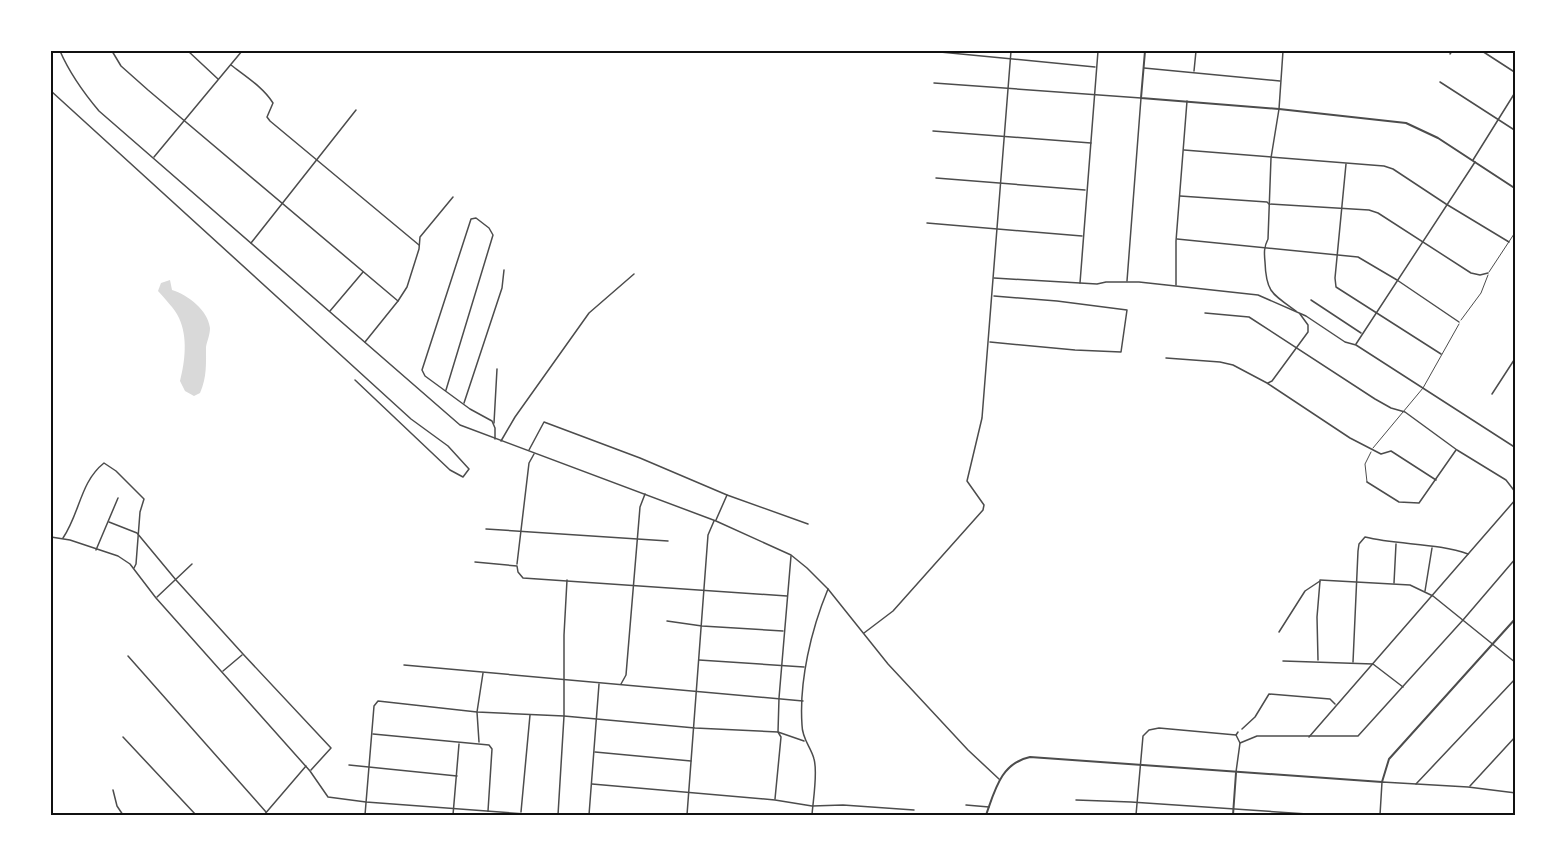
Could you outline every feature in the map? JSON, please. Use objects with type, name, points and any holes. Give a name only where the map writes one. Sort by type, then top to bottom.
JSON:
[{"type":"street","points":[[60,51],[68,69],[99,111],[460,425],[500,442],[715,521],[791,555],[828,589],[888,664],[999,780]]},
{"type":"street","points":[[112,51],[120,66],[398,301]]},
{"type":"street","points":[[188,51],[219,80]]},
{"type":"street","points":[[153,158],[242,51]]},
{"type":"street","points":[[864,633],[893,611],[983,510],[984,505],[967,481],[982,418],[1011,51]]},
{"type":"street","points":[[1080,283],[1098,51]]},
{"type":"street","points":[[1127,282],[1145,51]]},
{"type":"street","points":[[1194,72],[1196,51]]},
{"type":"street","points":[[1283,51],[1271,158],[1268,238],[1264,247],[1266,283],[1278,298],[1299,313],[1345,342],[1356,345],[1516,448]]},
{"type":"street","points":[[1482,51],[1516,74]]},
{"type":"street","points":[[940,52],[1097,67]]},
{"type":"street","points":[[231,65],[264,91],[272,101],[267,117],[270,121],[419,245]]},
{"type":"street","points":[[1144,68],[1281,81]]},
{"type":"street","points":[[1440,82],[1516,130]]},
{"type":"street","points":[[934,83],[1187,101],[1409,124],[1438,138],[1516,189]]},
{"type":"street","points":[[51,91],[411,419],[448,446],[469,469],[463,477],[450,470],[355,380]]},
{"type":"street","points":[[1356,345],[1516,91]]},
{"type":"street","points":[[1176,286],[1175,267],[1187,101]]},
{"type":"street","points":[[251,243],[356,110]]},
{"type":"street","points":[[933,131],[1090,143]]},
{"type":"street","points":[[1184,150],[1384,166],[1393,169],[1509,242]]},
{"type":"street","points":[[1346,163],[1334,282],[1336,286],[1417,341],[1441,354]]},
{"type":"street","points":[[936,178],[1087,190]]},
{"type":"street","points":[[1180,196],[1369,210],[1378,213],[1471,273],[1480,275],[1488,273]]},
{"type":"street","points":[[364,342],[407,287],[420,237],[453,197]]},
{"type":"street","points":[[446,390],[493,235],[489,228],[476,218],[471,219],[422,370],[425,376],[494,424]]},
{"type":"street","points":[[927,223],[1083,236]]},
{"type":"street","points":[[1177,239],[1363,258],[1459,322]]},
{"type":"street","points":[[464,404],[502,288],[504,270]]},
{"type":"street","points":[[329,311],[363,272]]},
{"type":"street","points":[[500,442],[515,417],[589,313],[634,274]]},
{"type":"street","points":[[994,278],[1097,285],[1106,282],[1127,282],[1258,295],[1299,313],[1308,325],[1272,381],[1268,383]]},
{"type":"street","points":[[989,342],[1121,352],[1127,309],[993,296]]},
{"type":"street","points":[[1311,300],[1362,334]]},
{"type":"street","points":[[1205,314],[1249,316],[1375,399],[1391,408],[1405,412],[1414,421],[1457,450],[1506,480],[1516,493]]},
{"type":"street","points":[[1166,357],[1233,365],[1268,383],[1350,438],[1381,454],[1392,452],[1436,480]]},
{"type":"street","points":[[1492,394],[1516,357]]},
{"type":"street","points":[[495,440],[497,369]]},
{"type":"street","points":[[528,451],[544,422],[640,458],[727,495],[807,524]]},
{"type":"street","points":[[1367,482],[1399,502],[1419,503],[1457,450]]},
{"type":"street","points":[[534,454],[529,463],[517,566],[518,573],[523,578],[787,596]]},
{"type":"street","points":[[63,538],[73,524],[84,486],[92,474],[105,463],[144,499],[140,512],[134,568]]},
{"type":"street","points":[[621,685],[626,675],[640,507],[646,494]]},
{"type":"street","points":[[687,815],[708,535],[727,495]]},
{"type":"street","points":[[96,550],[118,498]]},
{"type":"street","points":[[1309,737],[1516,499]]},
{"type":"street","points":[[108,522],[137,533],[176,580],[331,748],[310,771]]},
{"type":"street","points":[[486,529],[668,541]]},
{"type":"street","points":[[51,537],[63,538],[118,556],[130,564],[156,598],[306,766],[328,797],[538,815]]},
{"type":"street","points":[[1353,662],[1359,544],[1365,537],[1456,550],[1468,554]]},
{"type":"street","points":[[1394,583],[1396,543]]},
{"type":"street","points":[[1425,591],[1432,548]]},
{"type":"street","points":[[775,800],[781,737],[778,732],[779,698],[791,555]]},
{"type":"street","points":[[1240,743],[1257,736],[1358,736],[1516,558]]},
{"type":"street","points":[[475,562],[517,566]]},
{"type":"street","points":[[156,598],[192,564]]},
{"type":"street","points":[[558,815],[564,716],[567,580]]},
{"type":"street","points":[[1318,661],[1317,617],[1320,580]]},
{"type":"street","points":[[1279,632],[1305,591],[1320,580],[1410,585],[1433,596],[1516,663]]},
{"type":"street","points":[[812,815],[815,762],[812,752],[804,741],[802,725],[805,667],[819,612],[828,589]]},
{"type":"street","points":[[1380,815],[1382,782],[1389,759],[1516,618]]},
{"type":"street","points":[[668,621],[702,626],[784,631]]},
{"type":"street","points":[[222,672],[243,654]]},
{"type":"street","points":[[128,656],[266,812]]},
{"type":"street","points":[[699,660],[805,667]]},
{"type":"street","points":[[1284,662],[1373,664],[1403,687]]},
{"type":"street","points":[[404,665],[803,701]]},
{"type":"street","points":[[479,743],[477,712],[483,671]]},
{"type":"street","points":[[1415,784],[1516,678]]},
{"type":"street","points":[[589,815],[599,683]]},
{"type":"street","points":[[1242,729],[1256,717],[1269,694],[1330,699],[1336,705]]},
{"type":"street","points":[[365,815],[374,706],[378,702],[477,712],[778,732],[804,741]]},
{"type":"street","points":[[521,813],[530,714]]},
{"type":"street","points":[[1136,815],[1143,736],[1149,730],[1159,728],[1237,734],[1240,743],[1233,815]]},
{"type":"street","points":[[372,734],[489,745],[492,749],[488,811]]},
{"type":"street","points":[[1468,787],[1516,736]]},
{"type":"street","points":[[123,737],[196,815]]},
{"type":"street","points":[[453,815],[459,742]]},
{"type":"street","points":[[594,752],[691,761]]},
{"type":"street","points":[[986,815],[999,780],[1011,765],[1030,757],[1236,773],[1468,787],[1516,793]]},
{"type":"street","points":[[349,765],[457,776]]},
{"type":"street","points":[[264,815],[306,766]]},
{"type":"street","points":[[592,784],[775,800],[812,806],[843,805],[914,810]]},
{"type":"street","points":[[113,790],[117,806],[123,815]]},
{"type":"street","points":[[1076,800],[1322,815]]},
{"type":"street","points":[[966,805],[989,807]]},
{"type":"lane","points":[[1367,482],[1365,464],[1372,449],[1423,388],[1459,322],[1481,292],[1488,273],[1516,231]]},
{"type":"shaded area","points":[[170,280],[172,290],[191,299],[201,309],[210,328],[206,347],[204,381],[200,393],[194,396],[185,391],[180,381],[185,350],[182,325],[175,311],[158,291],[161,283]]}]
